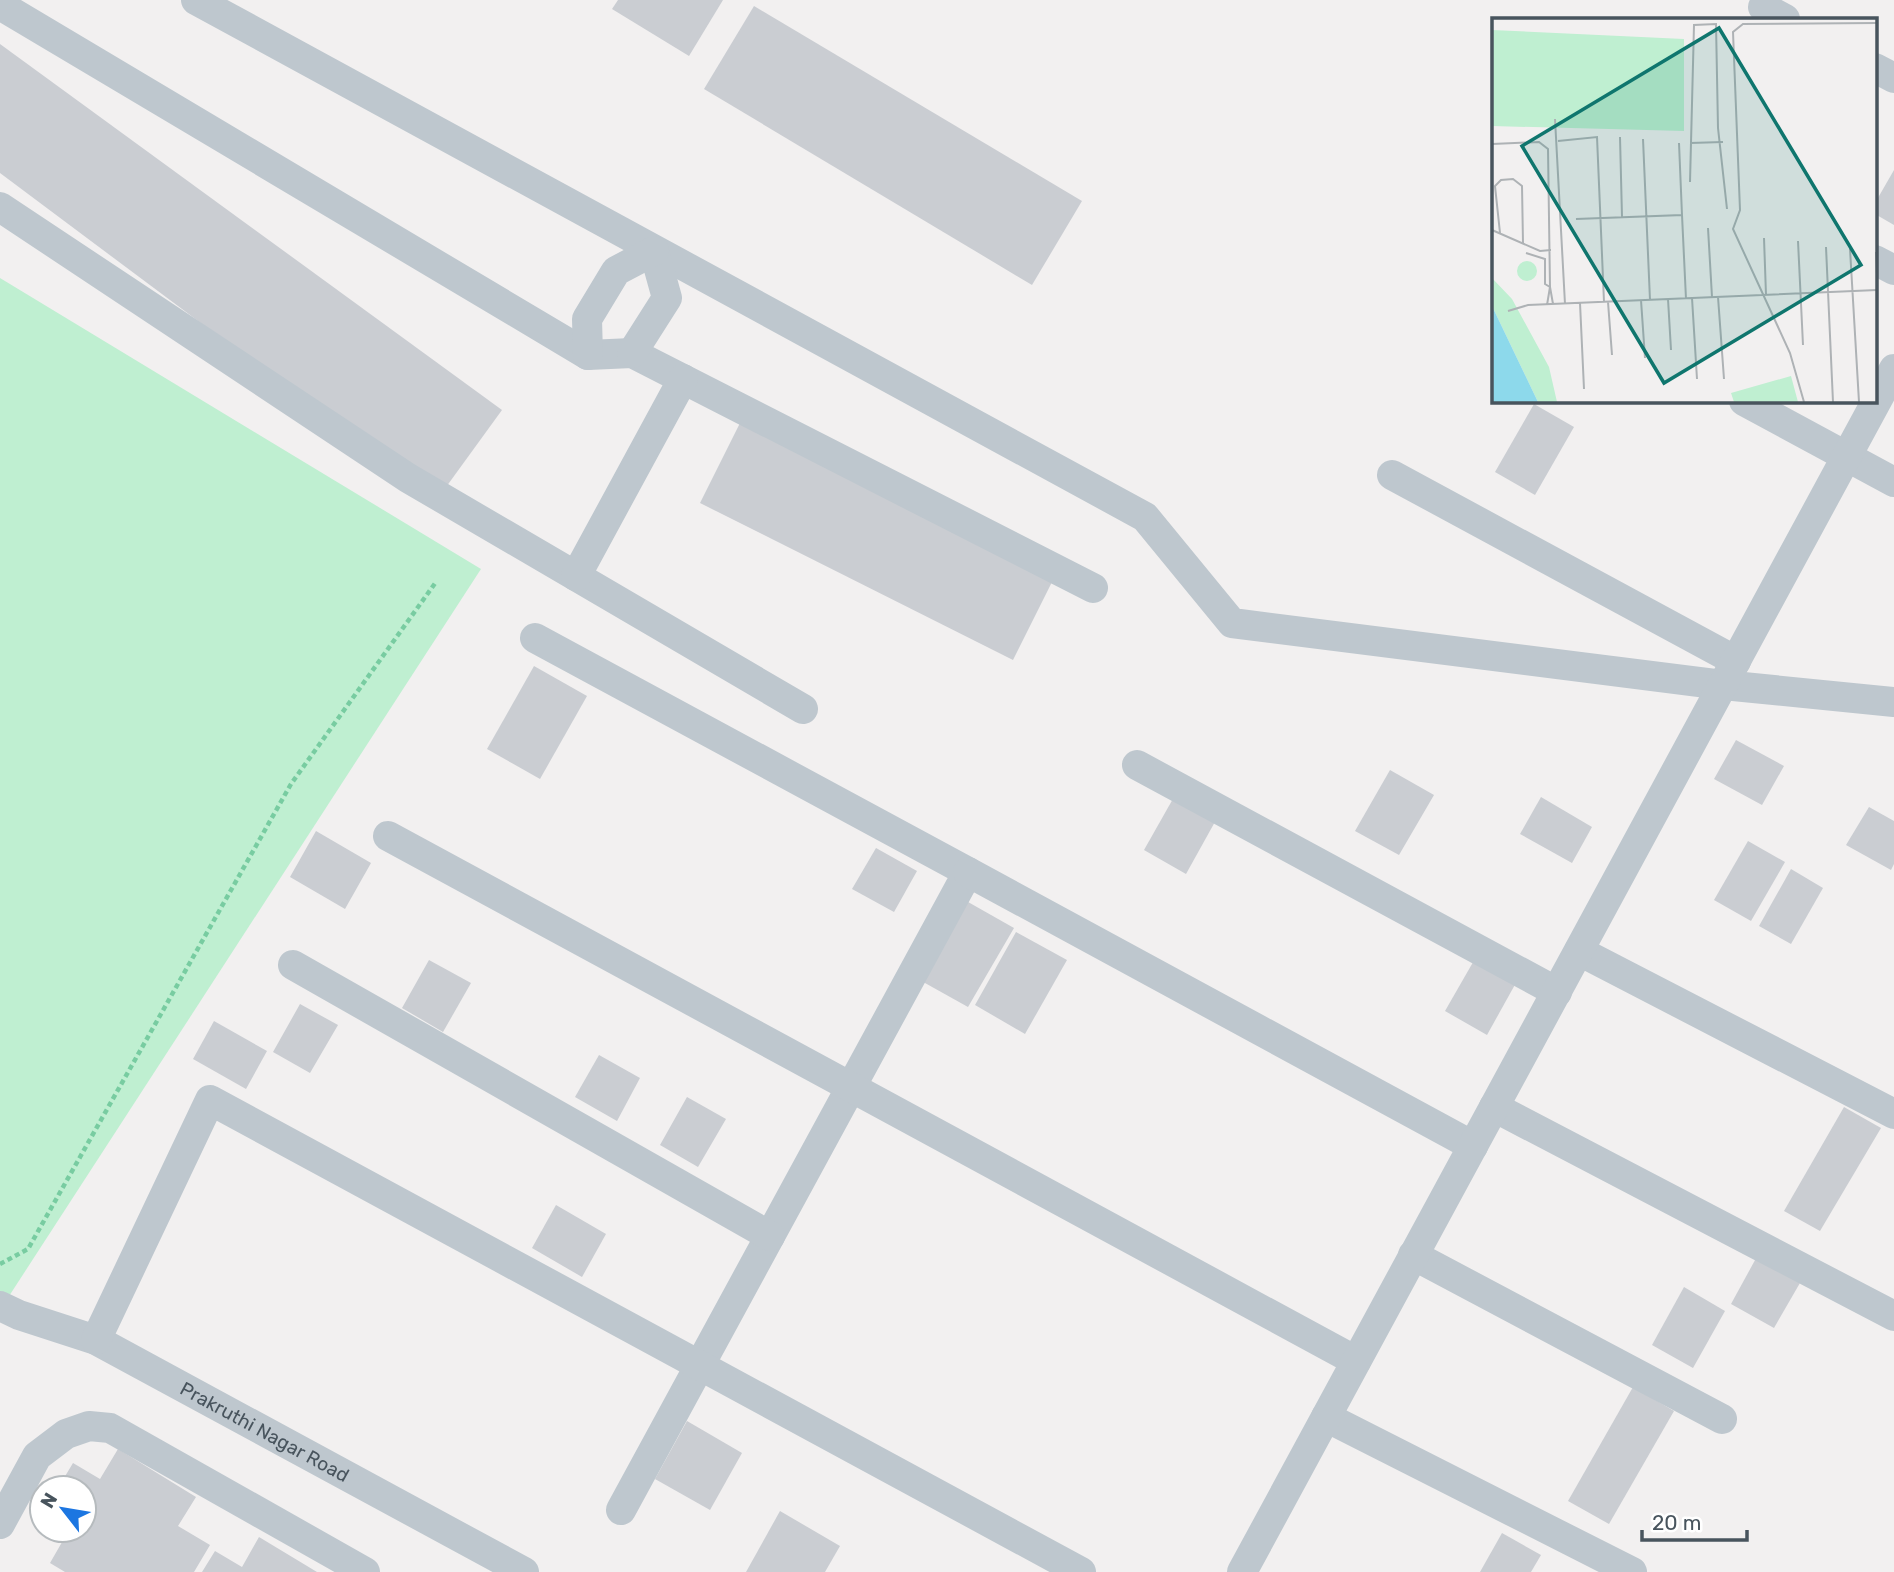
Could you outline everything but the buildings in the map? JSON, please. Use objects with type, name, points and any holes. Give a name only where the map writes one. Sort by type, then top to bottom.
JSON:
[{"type":"street","points":[[196,0],[1145,517],[1232,623],[1729,673],[1894,702]]},
{"type":"street","points":[[0,5],[588,355],[632,352],[1093,588]]},
{"type":"street","points":[[1876,69],[1894,78]]},
{"type":"street","points":[[0,207],[408,478],[803,709]]},
{"type":"street","points":[[632,352],[667,298],[654,251]]},
{"type":"street","points":[[588,355],[587,319],[616,271],[654,251]]},
{"type":"street","points":[[1876,261],[1894,270]]},
{"type":"street","points":[[1242,1572],[1894,369]]},
{"type":"street","points":[[576,576],[683,379]]},
{"type":"street","points":[[1746,402],[1894,482]]},
{"type":"street","points":[[1392,475],[1729,673]]},
{"type":"street","points":[[535,638],[1473,1146]]},
{"type":"street","points":[[1137,765],[1557,992]]},
{"type":"street","points":[[388,836],[1356,1361]]},
{"type":"street","points":[[621,1510],[968,872]]},
{"type":"street","points":[[1579,951],[1894,1114]]},
{"type":"street","points":[[293,965],[770,1236]]},
{"type":"street","points":[[96,1340],[210,1100],[1081,1572]]},
{"type":"street","points":[[1494,1107],[1894,1316]]},
{"type":"street","points":[[1413,1255],[1722,1419]]},
{"type":"street","name":"Prakruthi Nagar Road","points":[[0,1306],[19,1315],[96,1340],[524,1572]]},
{"type":"street","points":[[1326,1416],[1632,1572]]},
{"type":"street","points":[[0,1524],[37,1457],[66,1434],[89,1426],[100,1427],[110,1429],[365,1572]]},
{"type":"path","points":[[0,1264],[28,1249],[291,784],[436,582]]},
{"type":"green space","points":[[0,278],[481,569],[0,1310]]}]
